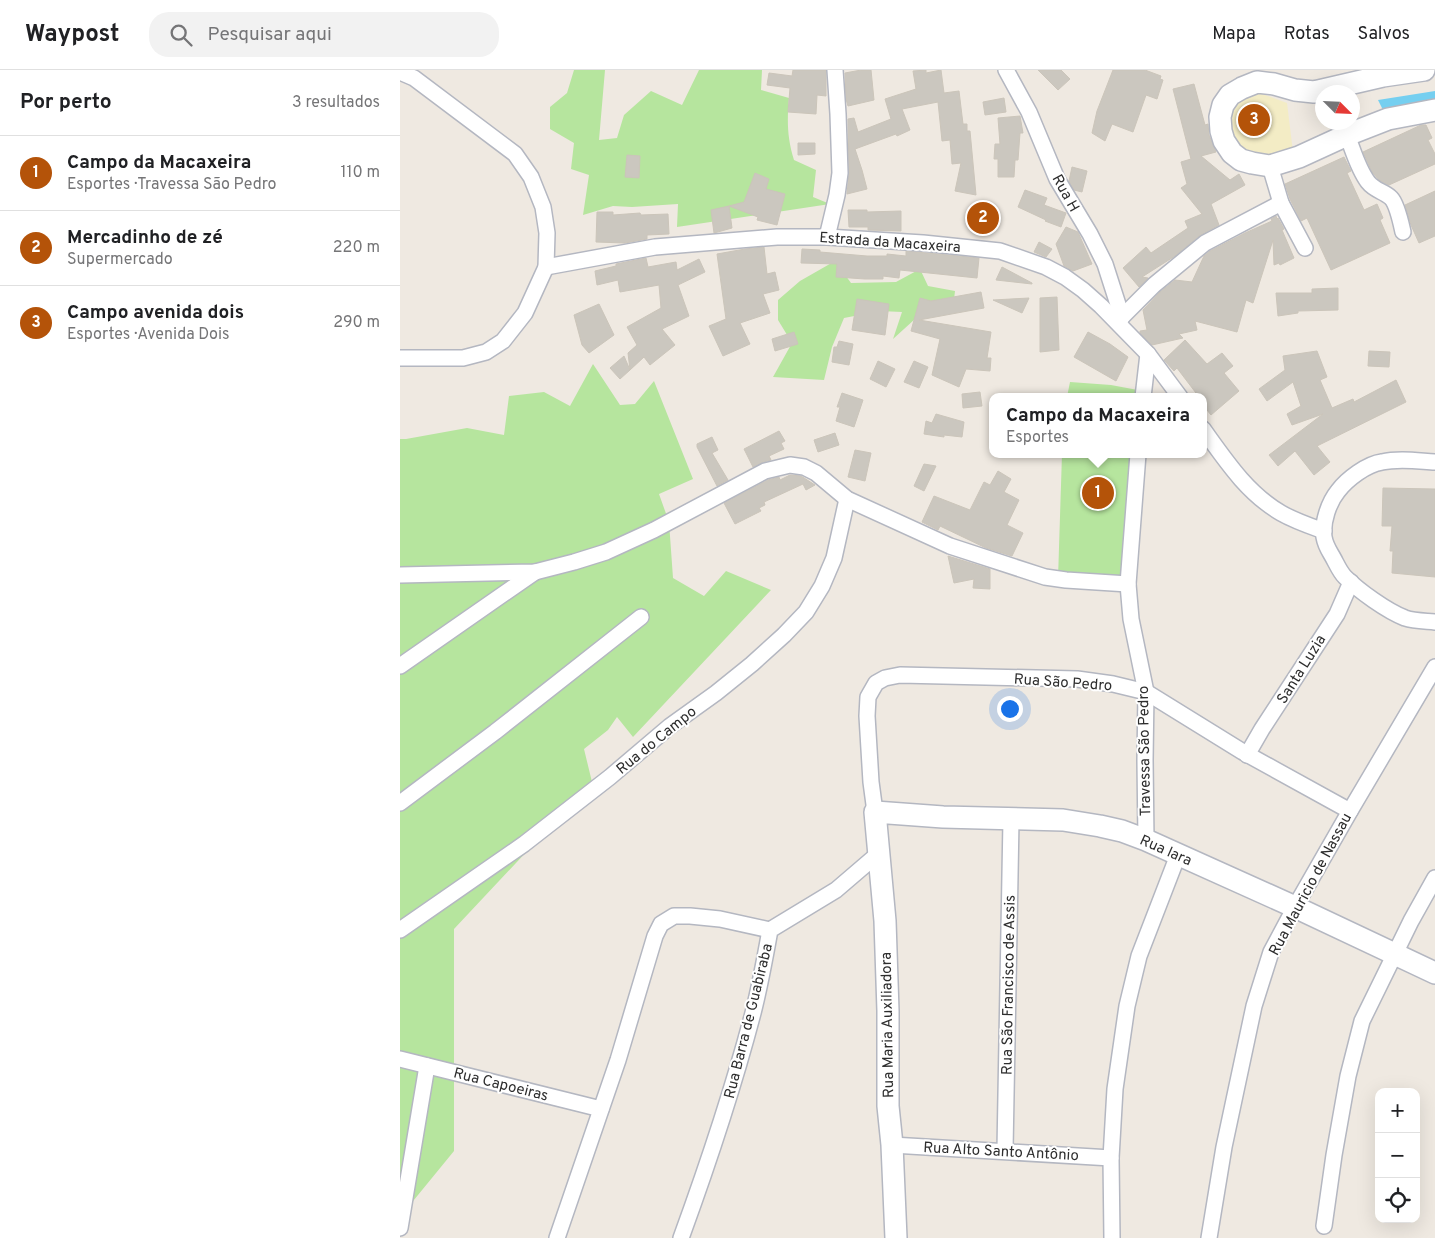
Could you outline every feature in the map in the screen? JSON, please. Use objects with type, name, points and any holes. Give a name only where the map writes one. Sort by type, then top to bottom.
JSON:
[{"type":"street","points":[[827,237],[840,173],[835,70]]},
{"type":"street","name":"Rua H","points":[[1006,70],[1030,112],[1057,179],[1090,234],[1105,264],[1121,320]]},
{"type":"street","points":[[1424,70],[1383,76],[1314,92],[1257,82],[1230,95],[1223,105],[1220,117],[1224,142],[1232,153],[1241,160],[1252,164],[1270,166],[1299,157],[1388,119],[1435,110]]},
{"type":"street","points":[[400,72],[416,74],[515,154],[531,177],[543,207],[547,233],[546,267],[525,312],[503,341],[486,352],[463,358],[400,358]]},
{"type":"street","points":[[1347,135],[1361,172],[1367,182],[1377,191],[1390,197],[1403,232]]},
{"type":"street","points":[[1270,166],[1281,203],[1305,248]]},
{"type":"street","points":[[1121,320],[1154,285],[1205,243],[1281,203]]},
{"type":"street","name":"Estrada da Macaxeira","points":[[546,267],[655,247],[777,237],[827,237],[1000,250],[1038,264],[1065,277],[1121,320],[1177,393]]},
{"type":"street","points":[[1143,393],[1148,354]]},
{"type":"street","points":[[1207,434],[1238,476],[1261,499],[1281,513],[1324,531]]},
{"type":"street","name":"Travessa São Pedro","points":[[1138,458],[1128,584],[1131,619],[1146,692],[1146,840]]},
{"type":"street","points":[[1435,462],[1399,460],[1371,465],[1349,479],[1336,494],[1327,510],[1324,531],[1327,546],[1339,569],[1350,582],[1396,614],[1413,620],[1435,622]]},
{"type":"street","points":[[400,575],[535,572],[574,562],[606,552],[654,530],[764,471],[790,465],[804,466],[847,499],[950,546],[1045,577],[1128,584]]},
{"type":"street","name":"Rua do Campo","points":[[400,930],[524,844],[610,777],[670,726],[738,676],[784,634],[806,612],[822,586],[834,558],[847,499]]},
{"type":"street","points":[[400,666],[535,572]]},
{"type":"street","name":"Santa Luzia","points":[[1247,754],[1337,614],[1350,582]]},
{"type":"street","points":[[400,802],[494,732],[641,617]]},
{"type":"street","name":"Rua Mauricio de Nassau","points":[[1209,1238],[1224,1147],[1254,1006],[1272,952],[1295,907],[1435,667]]},
{"type":"street","name":"Rua São Pedro","points":[[875,812],[870,772],[867,716],[868,697],[876,683],[885,678],[900,676],[1077,679],[1113,684],[1146,692],[1247,754],[1350,811]]},
{"type":"street","name":"Rua Iara","points":[[875,812],[1011,820],[1063,820],[1122,832],[1146,840],[1295,907],[1435,973]]},
{"type":"street","name":"Rua Maria Auxiliadora","points":[[875,812],[885,921],[888,1011],[888,1106],[892,1145],[896,1238]]},
{"type":"street","name":"Rua São Francisco de Assis","points":[[1005,1150],[1011,820]]},
{"type":"street","name":"Rua Barra de Guabiraba","points":[[681,1238],[703,1180],[733,1082],[753,1011],[770,930],[836,890],[878,854]]},
{"type":"street","points":[[1112,1238],[1111,1158],[1115,1089],[1127,1006],[1140,956],[1178,855]]},
{"type":"street","points":[[1324,1226],[1348,1076],[1362,1021],[1411,921],[1435,878]]},
{"type":"street","points":[[557,1238],[618,1060],[655,936],[661,924],[674,916],[690,916],[720,919],[770,930]]},
{"type":"street","name":"Rua Capoeiras","points":[[400,1059],[601,1108]]},
{"type":"street","points":[[400,1228],[427,1066]]},
{"type":"street","name":"Rua Alto Santo Antônio","points":[[892,1145],[1005,1150],[1111,1158]]},
{"type":"green space","points":[[574,70],[605,70],[599,140],[617,138],[624,115],[651,91],[682,105],[699,70],[762,70],[761,90],[789,98],[788,129],[794,160],[816,170],[813,197],[830,204],[677,227],[678,204],[632,207],[613,206],[583,215],[589,175],[571,169],[574,143],[550,129],[550,107],[567,93]]},
{"type":"green space","points":[[835,261],[851,283],[896,282],[920,269],[928,286],[955,291],[953,308],[915,319],[893,339],[902,312],[880,311],[844,318],[832,347],[824,380],[773,377],[792,343],[778,320],[778,300],[800,281]]},
{"type":"green space","points":[[593,364],[620,405],[635,404],[654,381],[693,479],[659,494],[669,522],[673,578],[704,596],[726,571],[771,590],[633,737],[617,717],[608,730],[584,749],[592,782],[454,929],[454,1151],[400,1217],[400,439],[467,428],[504,435],[509,396],[544,392],[570,406]]},
{"type":"green space","points":[[1070,382],[1111,385],[1143,391],[1143,393],[1068,393]]},
{"type":"green space","points":[[1062,458],[1138,458],[1127,581],[1058,579]]},
{"type":"sand","points":[[1257,92],[1287,103],[1293,152],[1235,162],[1221,108]]},
{"type":"water","points":[[1435,91],[1435,104],[1383,110],[1378,100]]},
{"type":"building","points":[[793,70],[826,70],[826,96],[817,95],[816,114],[788,112],[790,88],[767,85],[769,73],[792,76]]},
{"type":"building","points":[[871,70],[874,100],[848,106],[845,73]]},
{"type":"building","points":[[926,70],[926,73],[941,70],[944,93],[959,91],[963,124],[967,124],[967,131],[970,131],[976,195],[955,191],[961,163],[952,164],[950,140],[942,141],[938,102],[902,109],[910,130],[855,149],[867,189],[847,194],[849,173],[848,119],[854,118],[858,132],[891,119],[885,99],[916,89],[913,71]]},
{"type":"building","points":[[1038,70],[1061,70],[1070,79],[1058,90]]},
{"type":"building","points":[[1113,70],[1145,70],[1161,76],[1160,79],[1163,80],[1157,99],[1146,95],[1133,132],[1112,124],[1105,141],[1092,133],[1097,111]]},
{"type":"building","points":[[1194,84],[1205,125],[1208,124],[1209,135],[1216,152],[1201,156],[1230,180],[1239,174],[1245,185],[1211,204],[1219,225],[1199,236],[1175,256],[1142,277],[1148,278],[1139,287],[1123,268],[1146,247],[1151,253],[1188,228],[1185,221],[1202,214],[1181,188],[1187,184],[1181,162],[1191,159],[1173,89]]},
{"type":"building","points":[[1004,98],[1006,112],[985,115],[983,102]]},
{"type":"building","points":[[1020,116],[1023,133],[1020,133],[1018,160],[1015,160],[1014,177],[998,177],[998,159],[994,159],[995,144],[1000,144],[998,118]]},
{"type":"building","points":[[1421,125],[1426,125],[1432,138],[1428,140],[1435,154],[1435,164],[1389,185],[1379,180],[1372,172],[1363,152]]},
{"type":"building","points":[[798,143],[815,143],[815,154],[798,155]]},
{"type":"building","points":[[627,155],[640,156],[639,178],[625,177]]},
{"type":"building","points":[[1344,157],[1351,171],[1347,173],[1364,210],[1377,204],[1383,218],[1380,220],[1390,243],[1331,270],[1307,218],[1301,221],[1285,184]]},
{"type":"building","points":[[1072,167],[1087,171],[1082,192],[1074,190],[1069,181]]},
{"type":"building","points":[[755,173],[769,179],[766,189],[785,194],[777,225],[757,220],[758,217],[729,206],[744,202]]},
{"type":"building","points":[[1025,190],[1047,198],[1044,205],[1066,213],[1061,227],[1018,207]]},
{"type":"building","points":[[1435,191],[1435,236],[1419,243],[1405,205]]},
{"type":"building","points":[[729,206],[732,228],[714,233],[711,210]]},
{"type":"building","points":[[848,210],[867,210],[867,212],[901,211],[901,231],[868,230],[868,227],[849,227]]},
{"type":"building","points":[[597,212],[613,212],[613,215],[640,213],[641,215],[668,214],[669,234],[647,235],[647,239],[625,243],[596,242]]},
{"type":"building","points":[[1276,216],[1284,229],[1282,230],[1294,258],[1280,265],[1279,263],[1274,265],[1273,240],[1253,303],[1246,300],[1237,332],[1195,321],[1197,330],[1179,334],[1183,338],[1152,345],[1140,333],[1140,331],[1147,330],[1143,310],[1160,292],[1175,280],[1192,282],[1204,256],[1210,251],[1272,221],[1271,219]]},
{"type":"building","points":[[1066,227],[1078,232],[1092,264],[1073,271],[1064,266],[1056,244]]},
{"type":"building","points":[[1039,242],[1052,249],[1046,257],[1034,252]]},
{"type":"building","points":[[764,247],[767,274],[775,272],[779,290],[763,294],[770,313],[740,323],[750,344],[723,356],[709,326],[726,319],[717,254]]},
{"type":"building","points":[[802,249],[867,256],[887,256],[887,254],[906,256],[906,251],[979,258],[977,278],[900,270],[899,278],[883,276],[883,279],[836,277],[837,264],[801,263]]},
{"type":"building","points":[[646,258],[648,267],[676,262],[677,270],[699,259],[705,272],[678,285],[689,316],[662,329],[675,345],[650,365],[644,357],[630,370],[628,353],[637,345],[627,327],[661,308],[659,285],[620,292],[618,280],[597,285],[595,271],[616,266],[616,264]]},
{"type":"building","points":[[1002,267],[1032,283],[1032,284],[996,280]]},
{"type":"building","points":[[1338,288],[1338,310],[1298,311],[1298,313],[1278,316],[1276,293],[1312,293],[1312,289]]},
{"type":"building","points":[[981,292],[984,308],[919,320],[991,332],[987,358],[991,358],[990,371],[966,369],[959,387],[932,375],[940,339],[911,331],[920,298],[931,301]]},
{"type":"building","points":[[1057,297],[1059,350],[1040,352],[1040,298]]},
{"type":"building","points":[[1029,298],[1022,313],[993,300]]},
{"type":"building","points":[[857,299],[889,304],[885,335],[852,330]]},
{"type":"building","points":[[599,304],[614,335],[589,353],[582,345],[574,315]]},
{"type":"building","points":[[794,332],[798,344],[775,351],[772,339]]},
{"type":"building","points":[[1088,332],[1128,357],[1116,381],[1074,357]]},
{"type":"building","points":[[1185,340],[1207,364],[1222,353],[1233,366],[1224,373],[1239,391],[1211,415],[1207,410],[1207,393],[1196,393],[1177,368],[1174,371],[1164,360]]},
{"type":"building","points":[[839,341],[853,344],[849,365],[832,362],[834,347],[837,347]]},
{"type":"building","points":[[1317,351],[1327,377],[1320,380],[1332,408],[1353,399],[1354,402],[1396,380],[1406,402],[1317,446],[1330,462],[1314,475],[1295,451],[1278,466],[1269,455],[1323,414],[1292,425],[1287,414],[1301,406],[1293,382],[1267,401],[1259,389],[1285,370],[1283,356]]},
{"type":"building","points":[[1369,351],[1390,352],[1389,367],[1368,366]]},
{"type":"building","points":[[624,356],[630,370],[620,379],[610,368]]},
{"type":"building","points":[[878,361],[895,369],[886,387],[870,379]]},
{"type":"building","points":[[914,361],[928,367],[919,388],[904,382]]},
{"type":"building","points":[[980,392],[982,406],[963,408],[962,394]]},
{"type":"building","points":[[842,393],[863,400],[854,427],[836,421],[840,407],[837,407]]},
{"type":"building","points":[[936,414],[964,422],[962,437],[924,434],[926,421],[932,423]]},
{"type":"building","points":[[779,431],[785,441],[781,443],[784,449],[769,456],[771,460],[753,467],[744,449]]},
{"type":"building","points":[[835,433],[839,445],[818,452],[814,440]]},
{"type":"building","points":[[712,437],[718,450],[712,453],[728,480],[717,486],[697,447],[697,444]]},
{"type":"building","points":[[855,450],[871,453],[865,481],[848,477]]},
{"type":"building","points":[[924,464],[936,466],[924,491],[914,486]]},
{"type":"building","points":[[998,471],[1011,479],[1004,492],[1019,500],[1007,525],[1023,533],[1012,556],[986,548],[940,526],[938,530],[922,522],[934,496],[970,510],[984,482],[990,485]]},
{"type":"building","points":[[790,475],[801,476],[815,485],[806,490],[803,484],[764,502],[765,505],[759,508],[761,511],[735,524],[724,503],[768,480],[779,477],[780,480]]},
{"type":"building","points":[[1383,488],[1435,489],[1435,577],[1392,573],[1393,551],[1390,551],[1392,526],[1382,526]]},
{"type":"building","points":[[948,556],[990,569],[990,589],[973,588],[974,579],[954,583]]},
{"type":"place","name":"Campo avenida dois","points":[[1254,120]]},
{"type":"place","name":"Mercadinho de zé","points":[[983,218]]},
{"type":"place","name":"Campo da Macaxeira","points":[[1098,493]]}]
